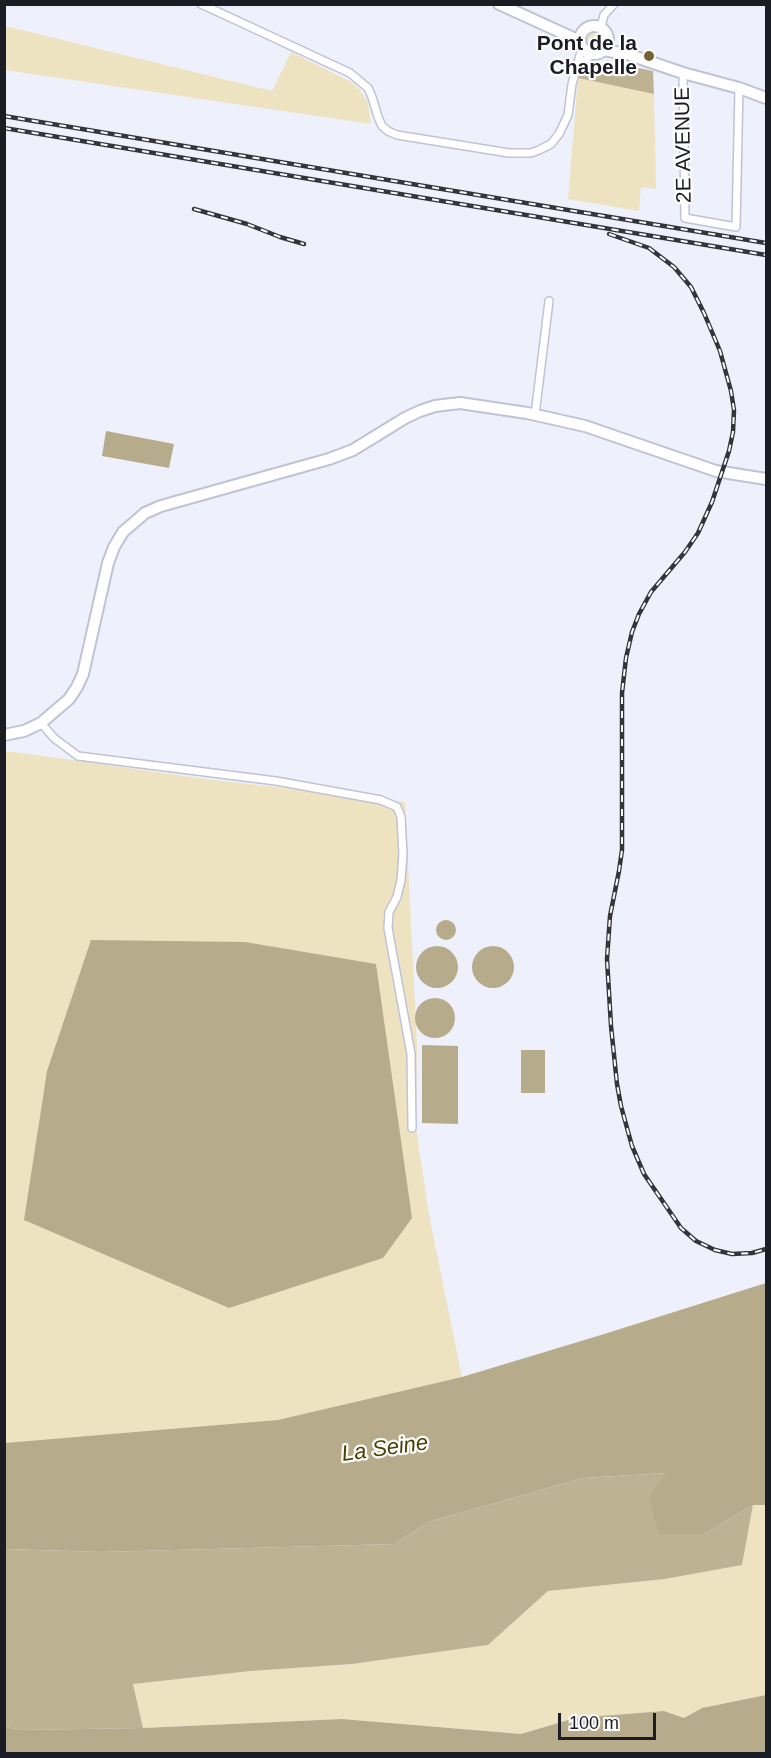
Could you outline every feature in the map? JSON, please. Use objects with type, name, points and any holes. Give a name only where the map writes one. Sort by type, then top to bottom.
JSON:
[{"type":"street","points":[[201,4],[350,73],[368,88],[382,126],[397,135],[509,153],[531,153],[550,144],[566,122],[572,84],[590,26],[604,30],[606,44]]},
{"type":"street","points":[[499,4],[584,44]]},
{"type":"street","points":[[512,4],[570,29],[596,54],[606,44]]},
{"type":"street","points":[[600,27],[604,15],[614,4]]},
{"type":"street","points":[[606,44],[625,54],[766,98]]},
{"type":"street","name":"2E AVENUE","points":[[683,73],[685,218],[736,227],[739,88]]},
{"type":"street","points":[[536,415],[549,301]]},
{"type":"street","points":[[4,735],[41,723],[69,699],[77,687],[83,674],[108,563],[114,547],[123,532],[145,513],[161,506],[329,459],[353,450],[420,411],[435,406],[470,404],[536,415],[596,430],[716,471],[766,478]]},
{"type":"street","points":[[41,723],[54,738],[78,756],[276,781],[381,800],[397,807],[401,817],[403,854],[401,880],[397,897],[389,912],[388,928],[411,1054],[412,1128]]},
{"type":"shaded area","points":[[5,26],[272,91],[291,52],[351,82],[360,90],[368,102],[371,124],[5,70]]},
{"type":"shaded area","points":[[591,33],[597,33],[602,41],[600,47],[591,49],[586,44],[586,38]]},
{"type":"shaded area","points":[[598,63],[653,71],[654,94],[578,78],[587,68]]},
{"type":"shaded area","points":[[578,78],[654,94],[656,189],[641,187],[639,211],[568,199]]},
{"type":"shaded area","points":[[5,751],[198,778],[405,802],[417,1045],[416,1128],[429,1215],[462,1377],[278,1421],[5,1444]]},
{"type":"shaded area","points":[[667,1473],[704,1534],[753,1505],[742,1565],[665,1579],[548,1591],[488,1645],[352,1664],[251,1671],[133,1684],[143,1728],[23,1730],[5,1727],[4,1549],[102,1552],[394,1544],[428,1522],[583,1478]]},
{"type":"shaded area","points":[[753,1505],[766,1505],[766,1695],[702,1708],[684,1718],[664,1711],[575,1718],[521,1734],[342,1719],[143,1728],[133,1684],[251,1671],[352,1664],[488,1645],[548,1591],[665,1579],[742,1565]]},
{"type":"water","points":[[106,431],[174,444],[169,468],[102,456]]},
{"type":"water","points":[[442,920],[450,920],[456,926],[456,934],[450,940],[442,940],[436,934],[436,926]]},
{"type":"water","points":[[91,940],[245,942],[376,964],[412,1218],[383,1258],[229,1308],[24,1220],[47,1071]]},
{"type":"water","points":[[437,946],[452,952],[458,967],[452,982],[437,988],[422,982],[416,967],[422,952]]},
{"type":"water","points":[[493,946],[508,952],[514,967],[508,982],[493,988],[478,982],[472,967],[478,952]]},
{"type":"water","points":[[435,998],[443,999],[449,1004],[454,1010],[454,1026],[449,1032],[443,1037],[435,1038],[427,1037],[421,1032],[416,1026],[415,1018],[416,1010],[421,1004],[427,999]]},
{"type":"water","points":[[422,1045],[458,1046],[458,1124],[422,1123]]},
{"type":"water","points":[[521,1050],[545,1050],[545,1093],[521,1093]]},
{"type":"water","name":"La Seine","points":[[766,1283],[766,1505],[753,1505],[704,1534],[659,1534],[649,1498],[666,1473],[583,1478],[428,1522],[394,1544],[102,1552],[5,1549],[5,1443],[278,1420],[462,1377]]},
{"type":"water","points":[[766,1695],[766,1753],[5,1753],[5,1727],[23,1730],[143,1728],[342,1719],[521,1734],[575,1718],[664,1711],[684,1718],[702,1708]]},
{"type":"railway","points":[[4,116],[766,243]]},
{"type":"railway","points":[[4,128],[766,255]]},
{"type":"railway","points":[[194,209],[304,244]]},
{"type":"railway","points":[[609,234],[649,248],[674,267],[691,287],[720,351],[734,410],[729,451],[712,502],[698,533],[651,592],[632,632],[626,658],[622,693],[622,850],[610,916],[607,959],[617,1084],[632,1146],[644,1174],[681,1228],[696,1241],[715,1250],[732,1254],[752,1253],[766,1249]]},
{"type":"place","name":"Pont de la Chapelle","points":[[649,56]]}]
